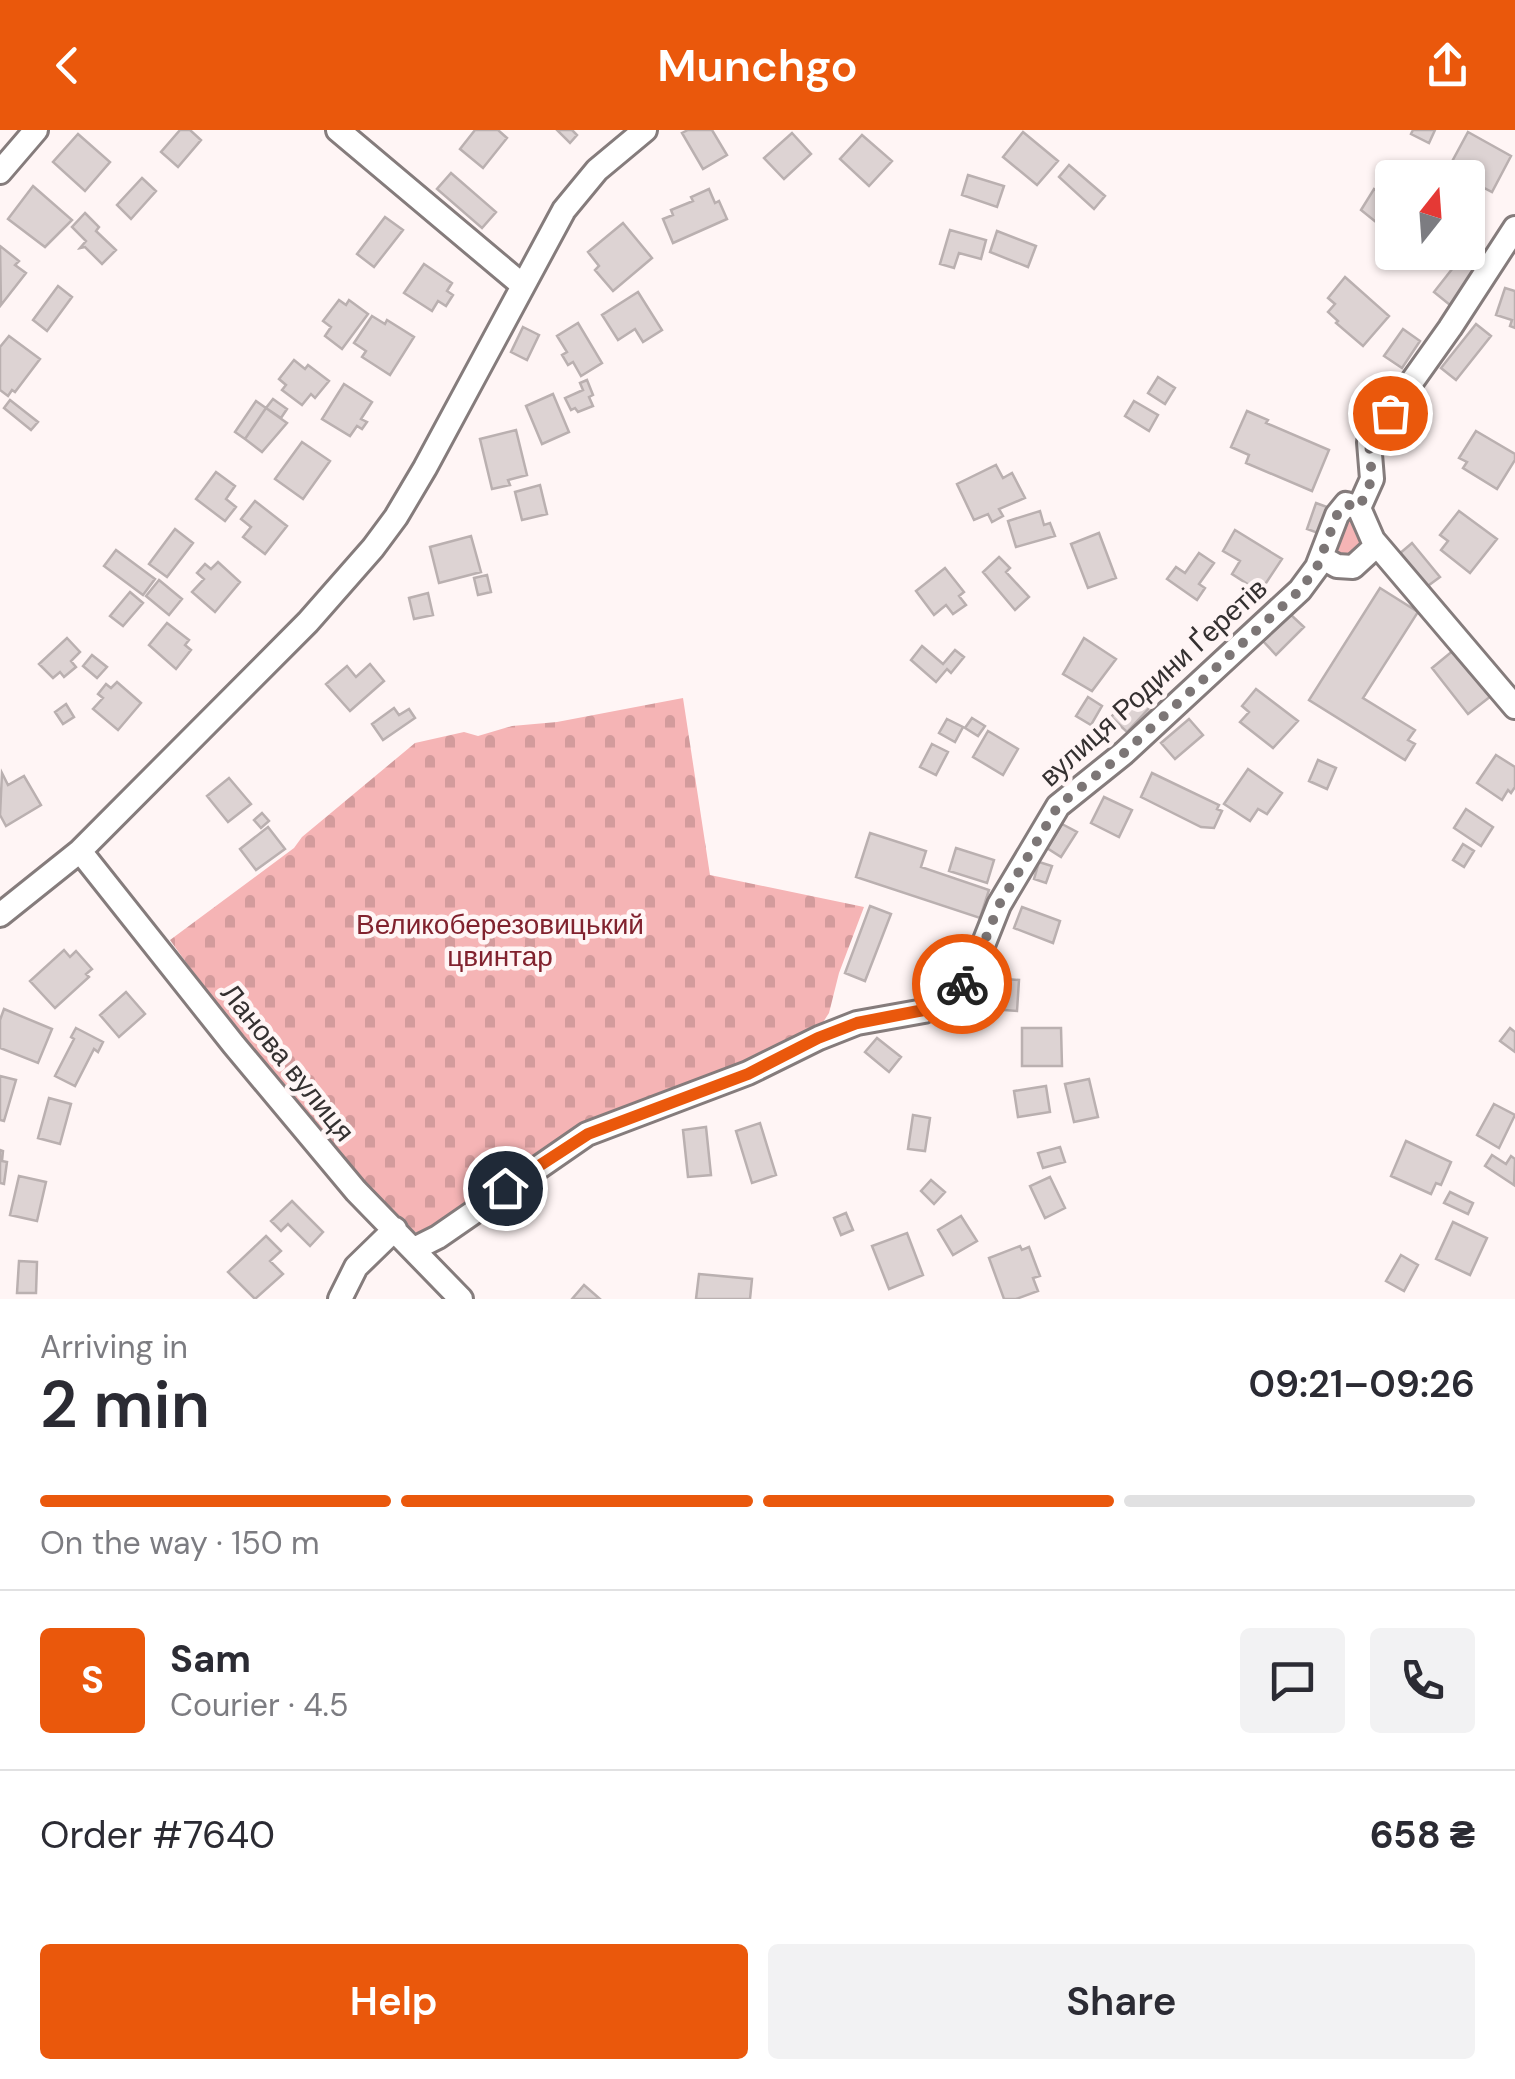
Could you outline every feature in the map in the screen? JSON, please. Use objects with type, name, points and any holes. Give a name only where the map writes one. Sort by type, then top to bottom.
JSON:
[{"type":"street","points":[[0,172],[36,130]]},
{"type":"street","points":[[338,130],[521,284]]},
{"type":"street","points":[[0,915],[80,851],[308,622],[372,548],[425,468],[564,210],[596,170],[645,130]]},
{"type":"street","points":[[1515,228],[1506,264],[1369,442],[1372,479],[1359,508],[1377,545],[1515,707]]},
{"type":"street","name":"вулиця Родини Ґеретів","points":[[414,1249],[438,1237],[588,1134],[748,1074],[844,1028],[924,1010],[952,994],[972,973],[999,905],[1058,806],[1137,742],[1300,590],[1321,558],[1337,515],[1346,504],[1359,508]]},
{"type":"street","points":[[1321,558],[1337,566],[1353,567],[1377,545]]},
{"type":"street","name":"Ланова вулиця","points":[[80,851],[356,1192],[462,1299]]},
{"type":"street","points":[[340,1299],[356,1267],[394,1229]]},
{"type":"green space","points":[[1355,518],[1362,545],[1351,557],[1342,556],[1337,549],[1343,525]]},
{"type":"green space","name":"Великоберезовицький цвинтар","points":[[683,698],[710,875],[864,907],[839,973],[829,1013],[818,1030],[572,1134],[508,1174],[446,1220],[419,1234],[376,1197],[252,1048],[170,940],[294,848],[302,837],[415,743],[464,732],[478,736],[512,726],[557,722]]},
{"type":"building","points":[[180,130],[190,130],[201,140],[178,167],[161,152]]},
{"type":"building","points":[[475,130],[498,130],[507,138],[483,168],[460,149]]},
{"type":"building","points":[[557,130],[572,130],[577,135],[570,143]]},
{"type":"building","points":[[712,130],[727,155],[703,169],[682,133]]},
{"type":"building","points":[[1413,130],[1435,130],[1429,143],[1411,134]]},
{"type":"building","points":[[1023,132],[1058,161],[1037,185],[1003,157]]},
{"type":"building","points":[[1468,132],[1511,156],[1492,192],[1485,188],[1485,160],[1453,160]]},
{"type":"building","points":[[792,133],[811,154],[784,179],[764,158]]},
{"type":"building","points":[[78,134],[110,162],[85,191],[53,162]]},
{"type":"building","points":[[862,135],[892,161],[869,186],[840,159]]},
{"type":"building","points":[[1069,165],[1105,196],[1094,209],[1059,177]]},
{"type":"building","points":[[451,173],[496,212],[482,228],[437,189]]},
{"type":"building","points":[[968,175],[1004,186],[997,207],[962,195]]},
{"type":"building","points":[[142,178],[156,191],[131,219],[117,205]]},
{"type":"building","points":[[33,186],[72,220],[45,247],[8,219]]},
{"type":"building","points":[[709,189],[727,219],[673,243],[663,219],[673,215],[671,210]]},
{"type":"building","points":[[1374,189],[1375,221],[1361,210]]},
{"type":"building","points":[[85,213],[99,227],[96,231],[116,250],[102,264],[85,247],[80,248],[86,241],[72,227]]},
{"type":"building","points":[[385,217],[403,230],[374,267],[357,254]]},
{"type":"building","points":[[623,223],[652,258],[613,291],[595,270],[599,266],[588,252]]},
{"type":"building","points":[[950,230],[986,240],[981,259],[959,253],[954,268],[940,264]]},
{"type":"building","points":[[997,231],[1036,246],[1028,267],[990,252]]},
{"type":"building","points":[[0,246],[19,261],[15,265],[26,273],[1,305]]},
{"type":"building","points":[[424,264],[452,283],[447,291],[453,295],[446,306],[438,301],[432,311],[404,293]]},
{"type":"building","points":[[1451,270],[1477,270],[1450,305],[1434,292]]},
{"type":"building","points":[[1345,277],[1389,316],[1363,346],[1328,312],[1335,304],[1328,298]]},
{"type":"building","points":[[58,286],[72,297],[47,331],[33,320]]},
{"type":"building","points":[[1505,288],[1515,291],[1515,328],[1510,326],[1512,320],[1496,315]]},
{"type":"building","points":[[638,292],[662,330],[643,342],[635,329],[618,340],[602,315]]},
{"type":"building","points":[[339,300],[346,305],[349,300],[368,314],[342,349],[325,336],[331,327],[323,321]]},
{"type":"building","points":[[372,316],[385,324],[387,320],[414,337],[390,375],[362,357],[366,351],[354,343]]},
{"type":"building","points":[[578,323],[602,363],[581,376],[573,362],[568,365],[562,355],[567,352],[557,336]]},
{"type":"building","points":[[1476,324],[1491,336],[1456,380],[1441,368]]},
{"type":"building","points":[[523,327],[539,335],[527,360],[511,352]]},
{"type":"building","points":[[1403,329],[1420,341],[1402,368],[1384,356]]},
{"type":"building","points":[[9,336],[40,359],[8,396],[0,390],[0,347]]},
{"type":"building","points":[[294,360],[329,381],[315,398],[311,394],[302,405],[282,390],[286,385],[279,379]]},
{"type":"building","points":[[1158,377],[1175,388],[1165,404],[1148,393]]},
{"type":"building","points":[[587,380],[593,406],[578,412],[575,408],[571,410],[565,398],[583,390],[580,383]]},
{"type":"building","points":[[344,384],[372,402],[361,419],[367,422],[362,429],[357,426],[350,436],[322,419]]},
{"type":"building","points":[[553,394],[569,432],[542,444],[526,406]]},
{"type":"building","points":[[273,399],[287,409],[281,418],[266,408]]},
{"type":"building","points":[[10,400],[38,422],[31,430],[4,408]]},
{"type":"building","points":[[256,401],[266,408],[245,439],[235,432]]},
{"type":"building","points":[[1134,401],[1158,415],[1149,431],[1125,416]]},
{"type":"building","points":[[266,408],[287,423],[262,452],[245,439]]},
{"type":"building","points":[[1247,411],[1329,450],[1312,491],[1246,463],[1249,455],[1231,447]]},
{"type":"building","points":[[516,430],[527,475],[492,489],[480,439]]},
{"type":"building","points":[[1476,431],[1515,454],[1497,489],[1463,468],[1467,462],[1459,458]]},
{"type":"building","points":[[302,442],[330,461],[303,499],[275,479]]},
{"type":"building","points":[[996,465],[1003,478],[1012,473],[1025,498],[999,509],[1003,516],[992,522],[988,514],[974,520],[957,484]]},
{"type":"building","points":[[216,472],[235,486],[226,499],[236,507],[225,521],[196,499]]},
{"type":"building","points":[[540,485],[547,514],[522,520],[515,492]]},
{"type":"building","points":[[255,501],[287,526],[265,554],[243,537],[251,527],[241,519]]},
{"type":"building","points":[[1316,503],[1327,507],[1318,533],[1307,529]]},
{"type":"building","points":[[1040,511],[1044,525],[1050,523],[1055,536],[1016,547],[1008,521]]},
{"type":"building","points":[[1459,511],[1497,539],[1470,573],[1441,550],[1448,541],[1440,535]]},
{"type":"building","points":[[175,529],[193,543],[167,577],[149,564]]},
{"type":"building","points":[[1235,530],[1282,559],[1260,592],[1232,574],[1240,561],[1223,551]]},
{"type":"building","points":[[1099,533],[1116,578],[1088,588],[1071,544]]},
{"type":"building","points":[[471,536],[481,572],[439,583],[430,547]]},
{"type":"building","points":[[1412,543],[1440,577],[1425,588],[1398,555]]},
{"type":"building","points":[[116,550],[155,579],[143,595],[104,566]]},
{"type":"building","points":[[1199,553],[1214,563],[1199,584],[1205,588],[1197,600],[1167,579],[1176,567],[1185,573]]},
{"type":"building","points":[[999,557],[1010,568],[1006,572],[1029,597],[1015,610],[983,572]]},
{"type":"building","points":[[218,562],[240,582],[215,612],[192,592],[204,579],[197,573],[205,564],[211,569]]},
{"type":"building","points":[[945,568],[964,592],[959,596],[966,605],[953,614],[946,605],[934,615],[916,591]]},
{"type":"building","points":[[487,575],[491,592],[478,595],[474,578]]},
{"type":"building","points":[[159,580],[182,599],[169,615],[146,596]]},
{"type":"building","points":[[1380,588],[1418,612],[1363,698],[1415,730],[1408,740],[1415,744],[1405,760],[1309,700]]},
{"type":"building","points":[[130,592],[143,603],[123,626],[110,616]]},
{"type":"building","points":[[428,593],[433,615],[414,619],[409,598]]},
{"type":"building","points":[[1290,614],[1304,627],[1276,655],[1263,641]]},
{"type":"building","points":[[167,623],[189,640],[185,645],[191,650],[176,669],[149,645]]},
{"type":"building","points":[[67,638],[80,652],[71,661],[76,667],[64,677],[60,672],[53,678],[39,664]]},
{"type":"building","points":[[1084,638],[1116,659],[1092,691],[1063,674]]},
{"type":"building","points":[[922,646],[943,664],[955,650],[964,657],[951,673],[947,669],[936,682],[911,660]]},
{"type":"building","points":[[1455,649],[1491,696],[1468,714],[1432,668]]},
{"type":"building","points":[[92,655],[107,667],[97,678],[83,666]]},
{"type":"building","points":[[370,664],[384,681],[350,711],[326,684],[347,666],[356,677]]},
{"type":"building","points":[[117,682],[141,703],[118,730],[93,709],[103,698],[98,694],[106,684],[111,688]]},
{"type":"building","points":[[1256,689],[1298,721],[1273,748],[1240,722],[1249,712],[1242,706]]},
{"type":"building","points":[[1137,691],[1152,705],[1127,732],[1111,717]]},
{"type":"building","points":[[1088,697],[1102,706],[1091,725],[1076,716]]},
{"type":"building","points":[[66,704],[74,717],[63,724],[55,712]]},
{"type":"building","points":[[394,708],[399,715],[409,709],[415,718],[383,740],[372,724]]},
{"type":"building","points":[[972,718],[985,726],[978,736],[965,728]]},
{"type":"building","points":[[947,719],[963,727],[955,742],[939,733]]},
{"type":"building","points":[[1189,719],[1203,735],[1175,759],[1161,743]]},
{"type":"building","points":[[988,731],[1018,749],[1003,775],[973,757]]},
{"type":"building","points":[[932,744],[948,752],[936,775],[920,767]]},
{"type":"building","points":[[1496,755],[1515,767],[1515,787],[1502,800],[1477,783]]},
{"type":"building","points":[[1318,760],[1336,768],[1327,789],[1309,781]]},
{"type":"building","points":[[1248,769],[1282,793],[1267,814],[1258,809],[1250,821],[1224,804]]},
{"type":"building","points":[[2,773],[8,785],[24,776],[41,805],[6,826],[0,815]]},
{"type":"building","points":[[1152,773],[1219,805],[1217,809],[1222,811],[1214,828],[1201,827],[1141,797]]},
{"type":"building","points":[[229,778],[251,804],[228,822],[207,796]]},
{"type":"building","points":[[1104,797],[1132,810],[1119,837],[1091,823]]},
{"type":"building","points":[[1466,809],[1493,827],[1481,846],[1454,828]]},
{"type":"building","points":[[262,813],[269,821],[261,828],[254,820]]},
{"type":"building","points":[[1062,824],[1077,832],[1061,857],[1047,848]]},
{"type":"building","points":[[268,827],[285,849],[256,870],[240,849]]},
{"type":"building","points":[[870,833],[926,851],[921,867],[989,890],[980,918],[856,877]]},
{"type":"building","points":[[1463,844],[1474,851],[1464,867],[1453,860]]},
{"type":"building","points":[[956,848],[994,860],[987,883],[949,871]]},
{"type":"building","points":[[1039,862],[1052,866],[1046,883],[1034,879]]},
{"type":"building","points":[[870,906],[891,914],[865,981],[845,973]]},
{"type":"building","points":[[1022,907],[1060,921],[1053,943],[1014,928]]},
{"type":"building","points":[[64,950],[70,957],[76,951],[92,969],[86,974],[89,977],[55,1008],[30,981]]},
{"type":"building","points":[[993,978],[1019,980],[1017,1011],[991,1009]]},
{"type":"building","points":[[126,992],[145,1014],[119,1037],[100,1015]]},
{"type":"building","points":[[4,1009],[52,1029],[38,1063],[0,1048]]},
{"type":"building","points":[[76,1028],[103,1042],[98,1052],[94,1049],[75,1086],[55,1076]]},
{"type":"building","points":[[1022,1028],[1061,1028],[1062,1066],[1022,1066]]},
{"type":"building","points":[[1510,1028],[1515,1032],[1515,1052],[1500,1041]]},
{"type":"building","points":[[877,1038],[901,1057],[889,1072],[865,1052]]},
{"type":"building","points":[[0,1076],[16,1080],[4,1121],[0,1120]]},
{"type":"building","points":[[1089,1079],[1098,1117],[1074,1122],[1065,1084]]},
{"type":"building","points":[[1046,1086],[1050,1112],[1018,1117],[1014,1091]]},
{"type":"building","points":[[49,1098],[71,1104],[60,1144],[38,1138]]},
{"type":"building","points":[[1494,1104],[1515,1115],[1499,1148],[1477,1135]]},
{"type":"building","points":[[913,1115],[930,1118],[925,1151],[908,1149]]},
{"type":"building","points":[[760,1123],[776,1175],[752,1183],[736,1131]]},
{"type":"building","points":[[706,1127],[711,1175],[688,1177],[683,1130]]},
{"type":"building","points":[[1406,1141],[1451,1162],[1441,1185],[1436,1183],[1431,1194],[1391,1176]]},
{"type":"building","points":[[1060,1147],[1065,1162],[1043,1168],[1038,1153]]},
{"type":"building","points":[[0,1150],[2,1161],[7,1162],[4,1184],[0,1183]]},
{"type":"building","points":[[1492,1155],[1506,1164],[1511,1156],[1515,1159],[1514,1185],[1485,1166]]},
{"type":"building","points":[[19,1176],[46,1182],[37,1221],[10,1215]]},
{"type":"building","points":[[1050,1177],[1065,1208],[1045,1218],[1030,1186]]},
{"type":"building","points":[[931,1180],[945,1192],[934,1204],[921,1191]]},
{"type":"building","points":[[1450,1192],[1473,1203],[1468,1214],[1444,1203]]},
{"type":"building","points":[[292,1201],[323,1232],[310,1246],[288,1224],[281,1231],[271,1221]]},
{"type":"building","points":[[846,1213],[853,1230],[841,1235],[834,1218]]},
{"type":"building","points":[[961,1216],[977,1241],[953,1255],[938,1230]]},
{"type":"building","points":[[1453,1222],[1487,1238],[1470,1275],[1436,1259]]},
{"type":"building","points":[[907,1233],[923,1275],[889,1289],[872,1246]]},
{"type":"building","points":[[266,1236],[281,1251],[270,1261],[283,1274],[255,1299],[228,1272]]},
{"type":"building","points":[[1020,1246],[1022,1250],[1029,1247],[1040,1276],[1033,1278],[1038,1291],[1004,1299],[989,1258]]},
{"type":"building","points":[[1401,1255],[1418,1265],[1404,1291],[1386,1281]]},
{"type":"building","points":[[19,1261],[37,1262],[36,1293],[17,1293]]},
{"type":"building","points":[[699,1274],[752,1279],[750,1299],[696,1299]]},
{"type":"building","points":[[584,1285],[600,1299],[572,1299]]},
{"type":"way so far","points":[[962,984],[972,973],[999,905],[1058,806],[1124,753],[1300,590],[1317,567],[1337,515],[1346,504],[1359,508],[1372,479],[1369,442],[1390,413]]},
{"type":"route","points":[[505,1188],[588,1134],[748,1074],[857,1023],[924,1010],[962,984]]}]
